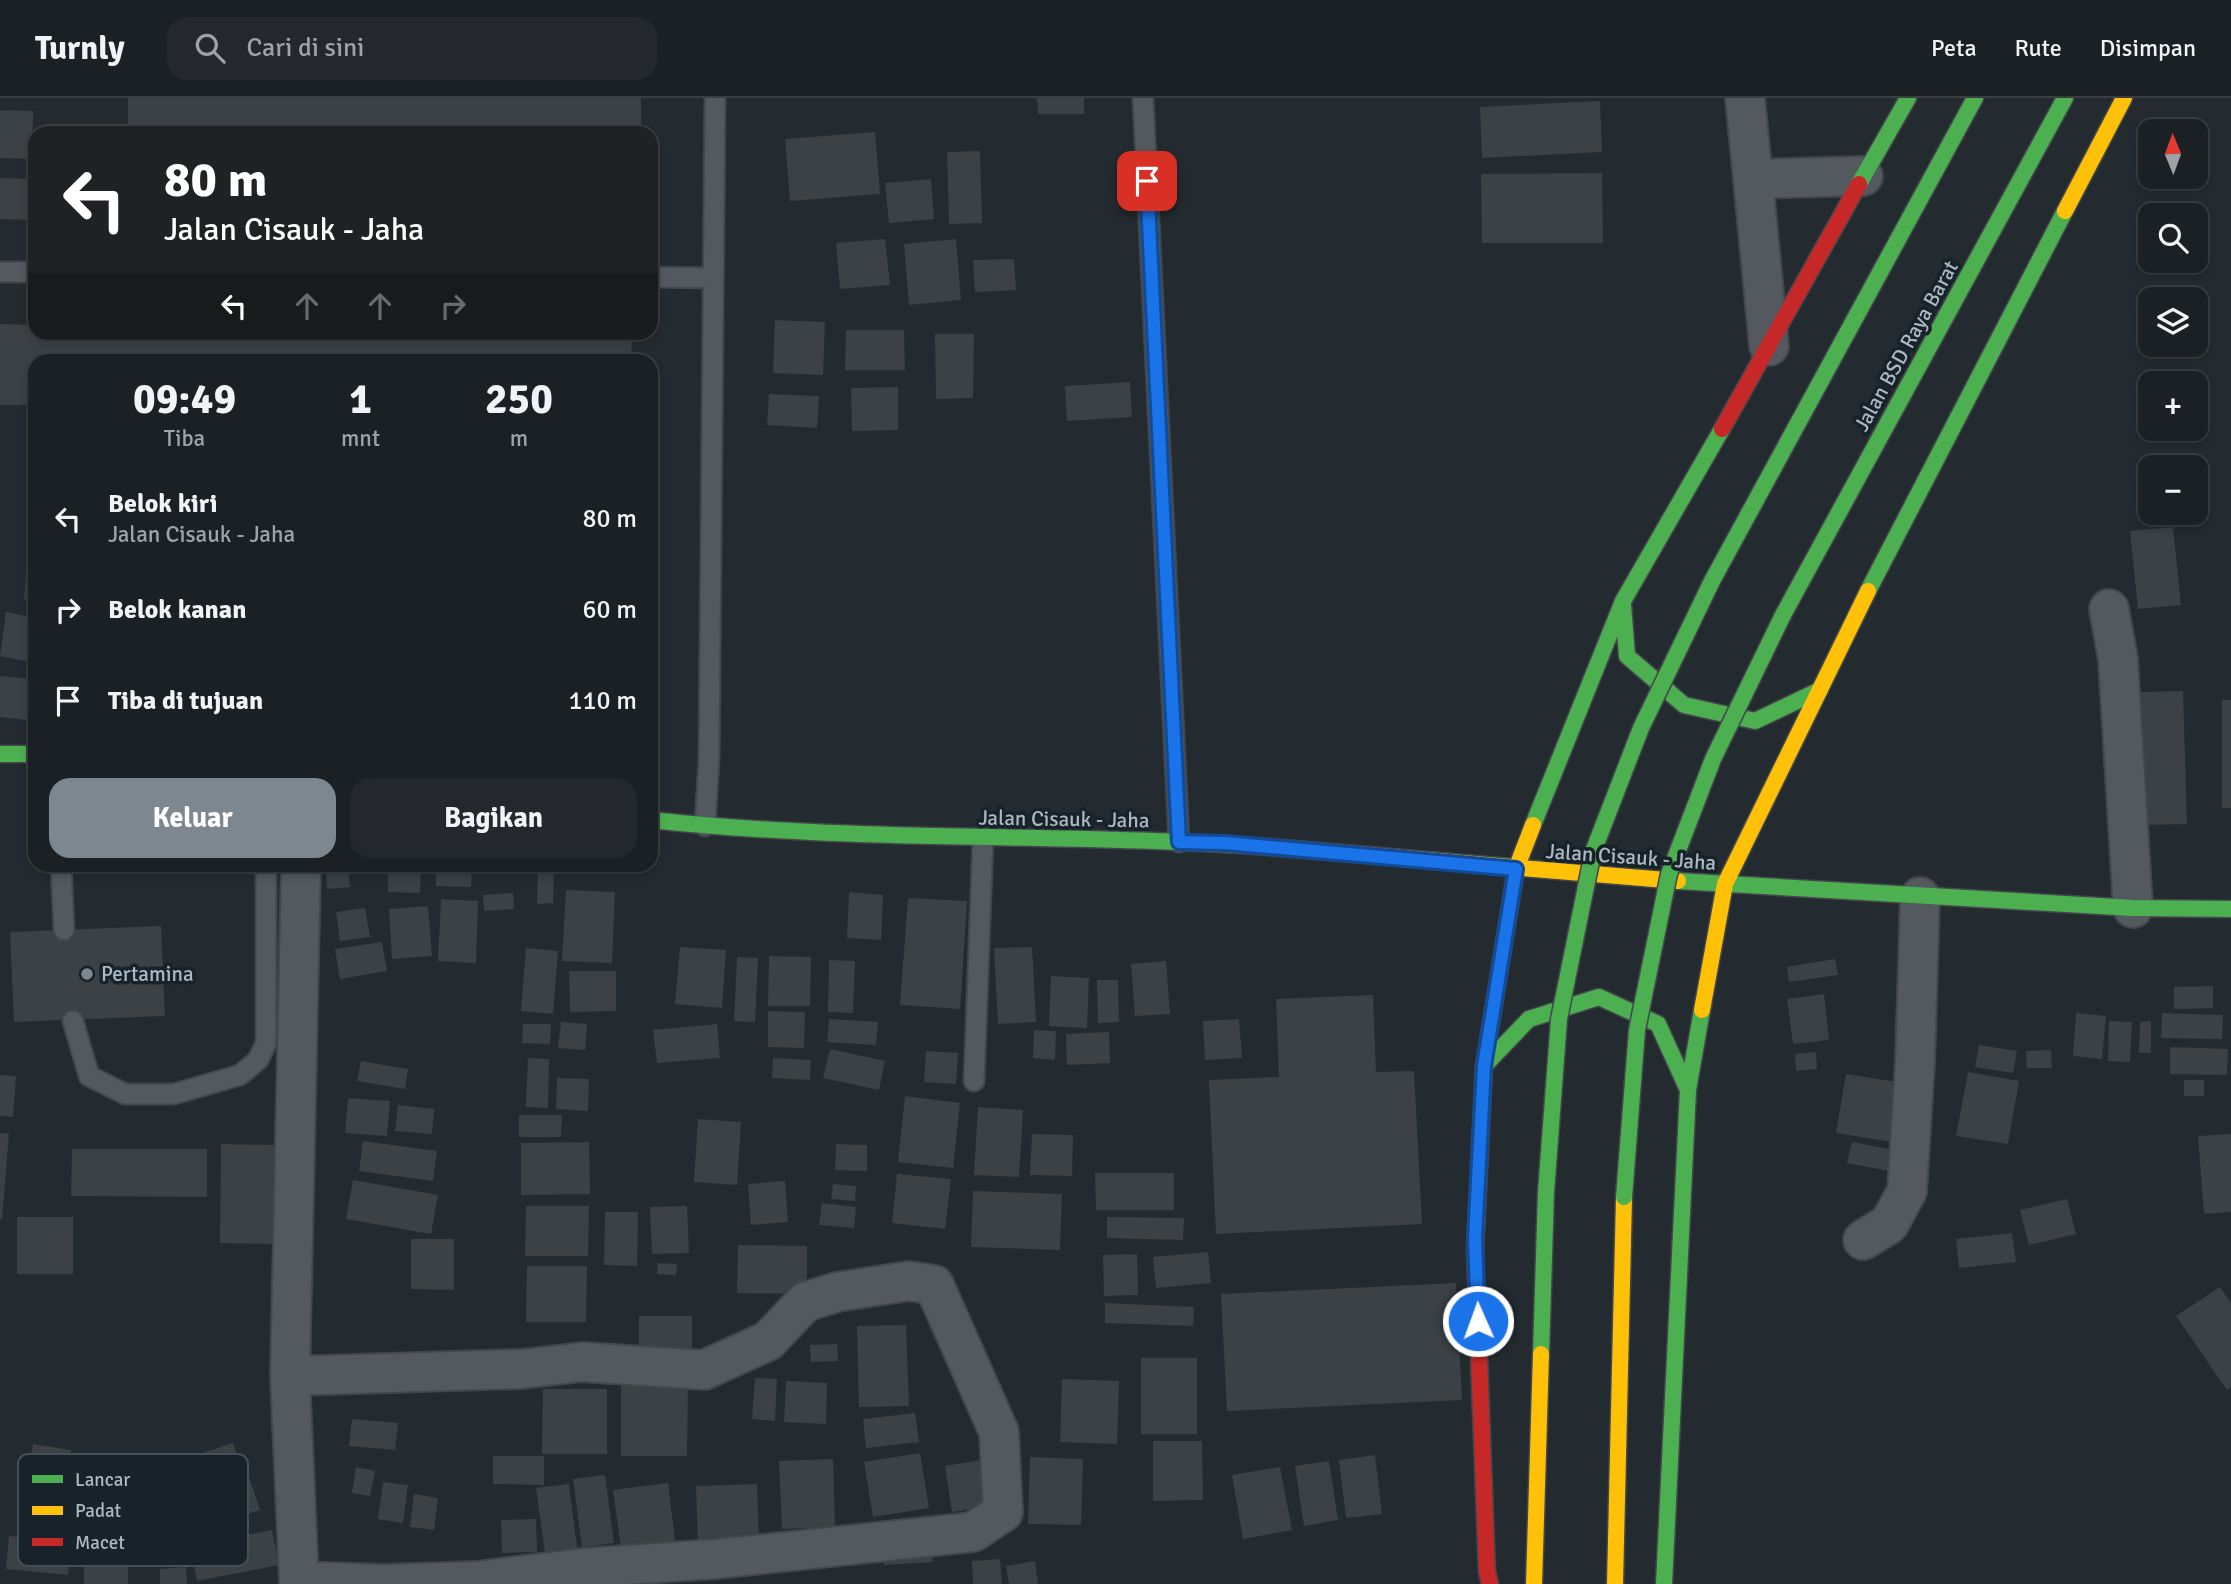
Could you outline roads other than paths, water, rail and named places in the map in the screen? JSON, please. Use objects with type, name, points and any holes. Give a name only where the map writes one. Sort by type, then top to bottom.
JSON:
[{"type":"main road","points":[[1490,1584],[1487,1572],[1475,1238],[1484,1066],[1516,869],[1568,733],[1623,601],[1908,98]]},
{"type":"main road","points":[[1534,1584],[1546,1192],[1559,1019],[1593,852],[1641,728],[1712,581],[1975,98]]},
{"type":"main road","name":"Jalan BSD Raya Barat","points":[[1615,1584],[1624,1197],[1636,1030],[1669,874],[1713,759],[1783,615],[2065,98]]},
{"type":"main road","points":[[1664,1584],[1688,1090],[1726,884],[1889,549],[2124,98]]},
{"type":"main road","points":[[1623,601],[1627,656],[1684,705],[1755,721],[1820,690]]},
{"type":"main road","points":[[0,754],[28,754]]},
{"type":"main road","name":"Jalan Cisauk - Jaha","points":[[658,821],[705,826],[983,838],[1225,843],[1516,869],[1920,897],[2133,908],[2231,909]]},
{"type":"main road","points":[[1484,1066],[1529,1018],[1599,997],[1658,1024],[1688,1090]]},
{"type":"street","points":[[1745,98],[1769,346]]},
{"type":"street","points":[[1753,179],[1863,176]]},
{"type":"street","points":[[2109,608],[2118,659],[2133,908]]},
{"type":"street","points":[[290,1376],[522,1369],[582,1362],[704,1370],[768,1341],[805,1302],[837,1292],[909,1281],[934,1285],[999,1432],[1003,1512],[973,1532],[715,1559],[583,1568],[477,1581],[298,1583],[290,1376],[301,872]]},
{"type":"street","points":[[1863,1240],[1889,1224],[1907,1191],[1915,1062],[1920,897]]},
{"type":"lane","points":[[705,826],[709,759],[715,98]]},
{"type":"lane","points":[[1143,98],[1179,842]]},
{"type":"lane","points":[[0,272],[28,272]]},
{"type":"lane","points":[[658,276],[713,278]]},
{"type":"lane","points":[[974,1082],[983,838]]},
{"type":"lane","points":[[61,872],[64,930]]},
{"type":"lane","points":[[73,1021],[89,1076],[125,1094],[174,1094],[240,1074],[258,1060],[266,1042],[266,872]]},
{"type":"place","name":"Pertamina","points":[[87,974]]}]
